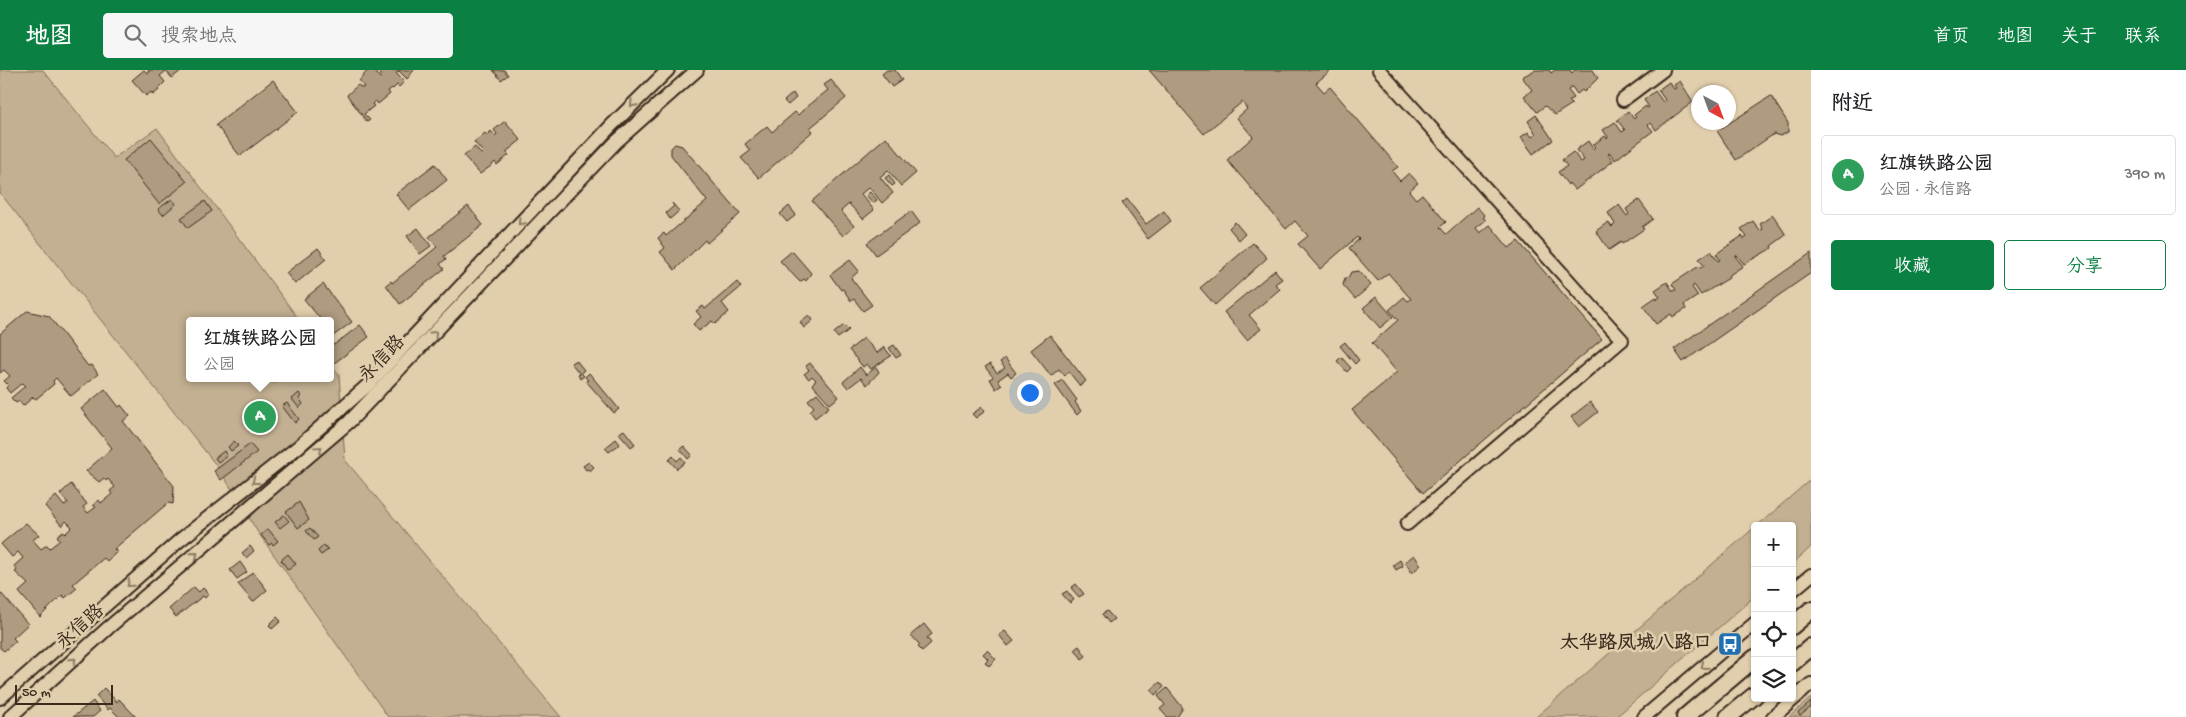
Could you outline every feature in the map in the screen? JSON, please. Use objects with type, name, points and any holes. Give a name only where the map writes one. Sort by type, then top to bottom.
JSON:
[{"type":"main road","points":[[1796,623],[1811,610]]},
{"type":"main road","points":[[1796,660],[1811,647]]},
{"type":"main road","points":[[1684,717],[1751,661]]},
{"type":"main road","points":[[1728,717],[1751,698]]},
{"type":"street","name":"永信路","points":[[0,698],[173,547],[278,463],[368,385],[611,126],[668,70]]},
{"type":"street","name":"永信路","points":[[10,717],[108,628],[350,422],[616,142],[697,70]]},
{"type":"street","points":[[1380,70],[1622,340],[1407,524]]},
{"type":"street","points":[[1623,100],[1663,70]]},
{"type":"street","points":[[1796,588],[1811,575]]},
{"type":"street","points":[[1644,717],[1751,626]]},
{"type":"street","points":[[1772,717],[1811,684]]},
{"type":"shaded area","points":[[0,70],[43,70],[114,158],[157,128],[297,317],[186,317],[186,382],[334,382],[334,368],[339,375],[345,460],[561,717],[388,717],[257,531],[220,470],[0,193]]},
{"type":"shaded area","points":[[1811,479],[1811,547],[1796,560],[1796,522],[1762,522]]},
{"type":"shaded area","points":[[1751,530],[1751,599],[1616,717],[1536,717]]},
{"type":"shaded area","points":[[1811,698],[1811,717],[1789,717]]},
{"type":"building","points":[[144,70],[147,73],[149,72],[148,70],[182,70],[172,78],[166,71],[160,76],[165,82],[159,90],[153,95],[151,92],[146,96],[132,80]]},
{"type":"building","points":[[368,70],[374,70],[380,78],[382,76],[377,70],[414,70],[407,79],[399,71],[396,73],[404,82],[399,87],[397,85],[388,91],[390,94],[378,104],[376,101],[372,104],[374,106],[364,114],[370,120],[367,122],[347,95],[358,85],[362,88],[364,87],[359,81]]},
{"type":"building","points":[[493,70],[504,70],[508,75],[501,80]]},
{"type":"building","points":[[887,70],[895,70],[902,80],[892,87],[882,74]]},
{"type":"building","points":[[1149,70],[1331,70],[1316,83],[1324,92],[1330,87],[1398,167],[1392,171],[1400,181],[1409,173],[1418,183],[1409,191],[1416,199],[1422,194],[1446,222],[1440,227],[1446,234],[1477,207],[1486,220],[1476,228],[1480,233],[1490,225],[1509,248],[1518,241],[1602,339],[1423,493],[1352,410],[1397,372],[1372,343],[1398,320],[1389,310],[1404,297],[1408,301],[1411,299],[1388,273],[1378,281],[1349,248],[1359,239],[1357,237],[1320,269],[1298,244],[1308,236],[1295,221],[1286,229],[1227,160],[1253,137],[1237,118],[1247,109],[1242,102],[1204,134]]},
{"type":"building","points":[[1535,70],[1549,70],[1551,73],[1555,70],[1570,70],[1572,73],[1575,70],[1593,70],[1598,78],[1584,92],[1582,90],[1577,94],[1572,87],[1568,90],[1574,98],[1569,101],[1572,104],[1555,115],[1545,106],[1537,112],[1524,96],[1532,90],[1522,77]]},
{"type":"building","points":[[273,80],[298,112],[240,156],[216,125]]},
{"type":"building","points":[[831,80],[846,98],[810,128],[813,131],[759,178],[741,158],[750,151],[745,144],[767,126],[772,132],[795,112],[798,115],[828,90],[824,85]]},
{"type":"building","points":[[1680,81],[1691,99],[1691,104],[1656,130],[1651,123],[1648,125],[1653,131],[1615,160],[1610,153],[1608,154],[1613,161],[1575,190],[1569,183],[1568,185],[1558,172],[1567,166],[1562,160],[1573,152],[1581,162],[1584,160],[1576,150],[1588,141],[1593,149],[1595,147],[1593,145],[1605,136],[1607,139],[1608,137],[1603,130],[1615,122],[1622,132],[1625,130],[1617,120],[1628,111],[1634,119],[1636,117],[1634,115],[1646,106],[1647,108],[1649,107],[1644,100],[1655,91],[1663,102],[1665,100],[1658,90],[1669,82],[1674,89],[1676,88],[1674,85]]},
{"type":"building","points":[[793,93],[796,98],[788,105],[784,101]]},
{"type":"building","points":[[1771,96],[1788,123],[1788,132],[1780,136],[1774,134],[1736,160],[1717,131],[1736,130],[1736,119]]},
{"type":"building","points":[[1536,115],[1553,140],[1533,154],[1521,137],[1528,132],[1532,137],[1536,134],[1528,121]]},
{"type":"building","points":[[505,121],[521,140],[506,152],[509,155],[497,165],[495,162],[480,174],[464,156],[475,147],[481,154],[483,152],[474,142],[485,133],[487,135],[491,131],[495,136],[497,134],[494,130]]},
{"type":"building","points":[[886,137],[916,173],[901,186],[888,170],[880,177],[893,193],[882,203],[869,187],[861,194],[874,210],[863,219],[849,204],[841,211],[854,226],[843,236],[812,201]]},
{"type":"building","points":[[151,138],[187,182],[159,204],[124,160]]},
{"type":"building","points":[[675,144],[682,146],[740,214],[707,243],[705,240],[675,270],[660,252],[665,248],[658,238],[664,233],[666,236],[707,201],[671,155],[671,148]]},
{"type":"building","points":[[435,164],[447,180],[409,210],[396,194]]},
{"type":"building","points":[[889,175],[895,184],[892,186],[885,178]]},
{"type":"building","points":[[870,192],[877,200],[873,203],[866,195]]},
{"type":"building","points":[[172,199],[176,204],[163,215],[158,209]]},
{"type":"building","points":[[1127,199],[1146,224],[1164,211],[1171,221],[1148,239],[1122,203]]},
{"type":"building","points":[[1639,200],[1653,219],[1642,227],[1644,229],[1622,244],[1621,242],[1609,250],[1596,231],[1608,222],[1612,227],[1615,224],[1608,213],[1619,205],[1627,216],[1629,214],[1626,209]]},
{"type":"building","points":[[205,201],[212,211],[188,228],[181,218]]},
{"type":"building","points":[[672,203],[679,211],[670,219],[666,213],[674,206]]},
{"type":"building","points":[[468,206],[483,225],[444,256],[446,259],[440,264],[444,269],[400,304],[386,285],[391,281],[392,283],[437,247],[429,237]]},
{"type":"building","points":[[789,206],[796,215],[787,222],[780,214]]},
{"type":"building","points":[[911,211],[920,223],[876,255],[867,243]]},
{"type":"building","points":[[1773,215],[1786,235],[1771,246],[1772,248],[1744,264],[1737,255],[1735,256],[1743,266],[1728,276],[1729,278],[1701,295],[1694,285],[1692,287],[1698,296],[1684,305],[1686,309],[1673,317],[1671,314],[1656,324],[1643,306],[1656,297],[1657,299],[1660,297],[1655,290],[1667,282],[1673,291],[1676,290],[1672,284],[1699,266],[1701,268],[1704,266],[1699,259],[1711,251],[1718,261],[1720,260],[1716,254],[1742,236],[1744,239],[1747,237],[1741,229],[1753,221],[1760,231],[1763,229],[1760,224]]},
{"type":"building","points":[[1235,222],[1245,234],[1239,240],[1229,228]]},
{"type":"building","points":[[418,228],[431,246],[420,254],[407,236]]},
{"type":"building","points":[[1253,243],[1267,258],[1215,305],[1200,288]]},
{"type":"building","points":[[318,248],[326,259],[295,284],[286,273]]},
{"type":"building","points":[[792,251],[811,273],[806,281],[804,279],[800,282],[780,261]]},
{"type":"building","points":[[1811,253],[1811,273],[1683,362],[1674,349]]},
{"type":"building","points":[[850,260],[859,271],[851,278],[872,305],[863,311],[854,299],[851,301],[830,275]]},
{"type":"building","points":[[1275,270],[1282,279],[1275,284],[1280,289],[1249,315],[1261,329],[1247,340],[1224,312]]},
{"type":"building","points":[[1359,271],[1371,285],[1355,299],[1343,285],[1345,278],[1348,278],[1351,272]]},
{"type":"building","points":[[737,282],[741,287],[722,303],[729,312],[715,324],[712,321],[699,331],[693,324],[701,317],[696,311],[703,306],[705,309]]},
{"type":"building","points":[[323,284],[352,322],[334,335],[334,317],[319,317],[304,299]]},
{"type":"building","points":[[1376,297],[1393,317],[1380,328],[1363,308]]},
{"type":"building","points":[[27,311],[49,316],[88,366],[92,365],[98,374],[71,396],[56,378],[53,381],[54,384],[36,399],[33,397],[23,406],[19,401],[16,403],[11,398],[25,386],[22,383],[10,393],[6,388],[8,385],[4,381],[10,376],[4,370],[0,373],[0,334]]},
{"type":"building","points":[[809,315],[813,320],[804,328],[800,322]]},
{"type":"building","points":[[360,325],[369,337],[334,363],[334,345]]},
{"type":"building","points":[[844,325],[849,330],[838,338],[834,333]]},
{"type":"building","points":[[1050,335],[1086,381],[1080,386],[1069,372],[1065,376],[1059,369],[1051,376],[1031,350]]},
{"type":"building","points":[[864,338],[877,353],[884,347],[891,356],[871,369],[867,364],[863,367],[849,350]]},
{"type":"building","points":[[1345,342],[1359,360],[1355,364],[1340,346]]},
{"type":"building","points":[[894,345],[901,355],[896,358],[889,348]]},
{"type":"building","points":[[1341,357],[1351,368],[1347,372],[1337,361]]},
{"type":"building","points":[[1005,358],[1016,373],[1011,377],[1008,373],[998,380],[1002,385],[996,389],[990,379],[993,377],[985,367],[990,364],[997,373],[1005,368],[1000,362]]},
{"type":"building","points":[[576,360],[584,370],[581,373],[584,376],[580,379],[578,375],[580,374],[571,363]]},
{"type":"building","points":[[810,363],[839,397],[830,404],[812,384],[816,380],[812,376],[809,379],[804,374],[809,370],[806,366]]},
{"type":"building","points":[[860,367],[866,375],[876,367],[879,372],[867,385],[861,378],[848,388],[843,382]]},
{"type":"building","points":[[589,373],[619,409],[614,413],[586,381],[588,380],[585,377]]},
{"type":"building","points":[[1062,380],[1077,400],[1075,402],[1081,411],[1077,415],[1055,385]]},
{"type":"building","points":[[105,389],[119,407],[121,405],[130,416],[123,421],[174,486],[173,504],[168,503],[114,549],[117,552],[107,561],[104,558],[73,584],[77,588],[65,598],[62,595],[40,617],[19,592],[28,584],[15,572],[17,570],[14,566],[23,558],[18,552],[12,557],[1,544],[26,523],[39,535],[33,540],[41,549],[47,545],[50,548],[60,540],[57,536],[63,531],[65,534],[72,527],[66,521],[62,526],[45,506],[56,496],[64,506],[68,503],[60,494],[71,484],[87,504],[83,507],[88,513],[96,507],[93,505],[99,500],[101,503],[112,494],[110,491],[115,487],[108,479],[106,481],[104,478],[99,482],[86,471],[112,448],[81,409]]},
{"type":"building","points":[[299,393],[301,396],[299,398],[303,404],[299,408],[292,399]]},
{"type":"building","points":[[817,393],[829,407],[815,418],[810,411],[814,407],[808,400]]},
{"type":"building","points":[[1590,402],[1598,412],[1579,427],[1571,417]]},
{"type":"building","points":[[287,403],[299,419],[295,423],[282,406]]},
{"type":"building","points":[[982,407],[985,411],[976,418],[972,414]]},
{"type":"building","points":[[624,430],[635,444],[631,447],[619,433]]},
{"type":"building","points":[[616,439],[620,444],[609,452],[605,448]]},
{"type":"building","points":[[234,441],[238,446],[231,451],[228,447]]},
{"type":"building","points":[[250,444],[257,452],[221,480],[214,471]]},
{"type":"building","points":[[684,446],[692,455],[688,459],[680,449]]},
{"type":"building","points":[[224,451],[227,456],[218,462],[215,458]]},
{"type":"building","points":[[673,456],[677,461],[681,457],[685,462],[677,469],[669,460]]},
{"type":"building","points":[[589,462],[594,467],[590,471],[586,470],[583,466]]},
{"type":"building","points":[[299,502],[309,520],[298,528],[286,512]]},
{"type":"building","points":[[284,515],[289,521],[280,528],[275,522]]},
{"type":"building","points":[[310,528],[318,537],[314,540],[306,531]]},
{"type":"building","points":[[268,529],[278,541],[273,545],[272,543],[269,545],[261,535]]},
{"type":"building","points":[[324,545],[328,550],[321,555],[318,551]]},
{"type":"building","points":[[250,546],[254,551],[246,558],[242,553]]},
{"type":"building","points":[[288,554],[296,564],[288,570],[281,560]]},
{"type":"building","points":[[1414,555],[1421,565],[1412,573],[1405,562]]},
{"type":"building","points":[[1400,560],[1403,566],[1396,570],[1393,565]]},
{"type":"building","points":[[240,562],[247,572],[237,579],[230,570]]},
{"type":"building","points":[[253,572],[267,590],[253,602],[238,584]]},
{"type":"building","points":[[1076,584],[1084,594],[1079,597],[1071,588]]},
{"type":"building","points":[[194,587],[199,592],[203,588],[209,594],[205,598],[203,596],[176,617],[169,609]]},
{"type":"building","points":[[1067,591],[1074,600],[1070,603],[1062,594]]},
{"type":"building","points":[[0,592],[28,624],[13,638],[16,641],[4,651],[0,648]]},
{"type":"building","points":[[1107,611],[1114,619],[1109,623],[1102,614]]},
{"type":"building","points":[[277,617],[281,621],[272,629],[269,625]]},
{"type":"building","points":[[924,624],[932,634],[927,638],[931,643],[922,651],[918,647],[920,645],[911,635]]},
{"type":"building","points":[[1005,631],[1014,641],[1008,646],[999,635]]},
{"type":"building","points":[[1079,646],[1086,656],[1082,659],[1075,649]]},
{"type":"building","points":[[987,650],[996,659],[989,666],[985,662],[988,659],[983,654]]},
{"type":"building","points":[[1160,682],[1164,687],[1155,695],[1151,690]]},
{"type":"building","points":[[104,688],[117,702],[119,699],[136,717],[119,717],[110,708],[108,710],[96,696]]},
{"type":"building","points":[[1167,688],[1183,708],[1177,717],[1167,717],[1160,709],[1165,705],[1158,696]]},
{"type":"building","points":[[93,701],[100,711],[93,717],[73,717]]},
{"type":"building","points":[[1811,702],[1811,707],[1800,716],[1798,713]]},
{"type":"place","name":"红旗铁路公园","points":[[260,417]]},
{"type":"place","name":"太华路凤城八路口","points":[[1730,644]]}]
